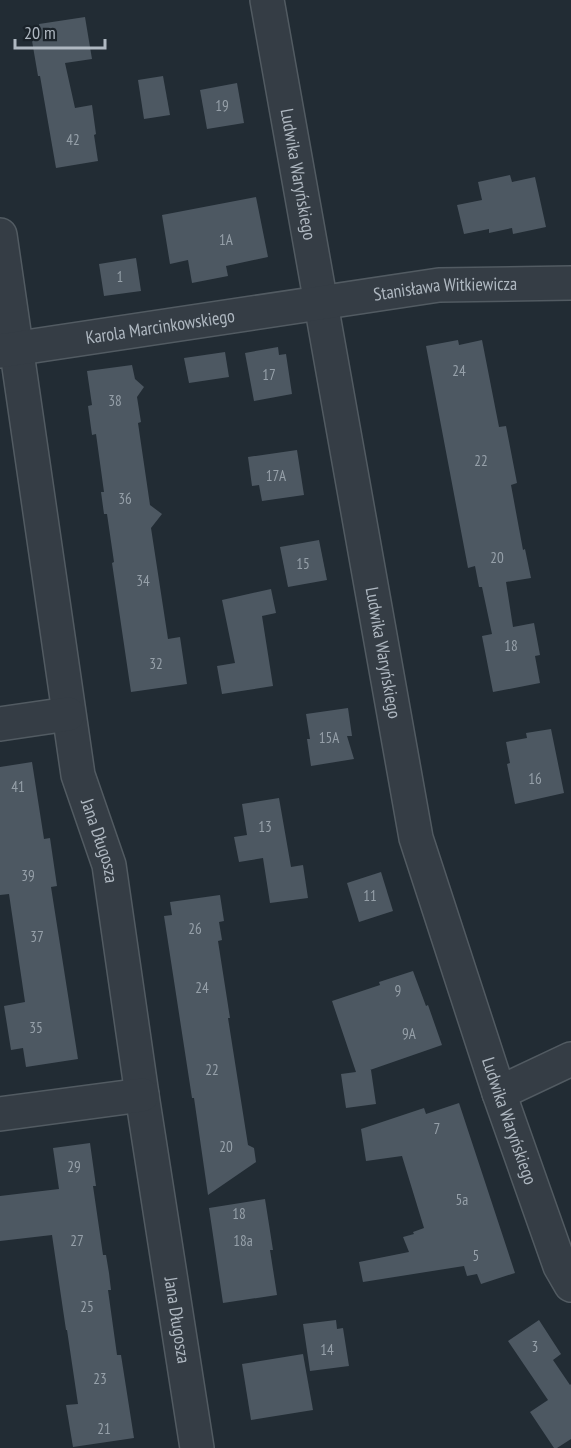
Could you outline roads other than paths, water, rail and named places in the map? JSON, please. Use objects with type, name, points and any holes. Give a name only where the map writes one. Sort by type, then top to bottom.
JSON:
[{"type":"street","name":"Ludwika Waryńskiego","points":[[267,0],[416,838],[499,1093],[560,1266],[571,1285]]},
{"type":"street","name":"Jana Długosza","points":[[0,236],[8,350],[78,775],[110,865],[142,1095],[196,1448]]},
{"type":"street","name":"Stanisława Witkiewicza","points":[[320,303],[439,285],[571,283]]},
{"type":"street","name":"Karola Marcinkowskiego","points":[[8,350],[320,303]]},
{"type":"street","points":[[0,724],[68,714]]},
{"type":"street","points":[[499,1093],[571,1059]]},
{"type":"street","points":[[0,1114],[142,1095]]}]
